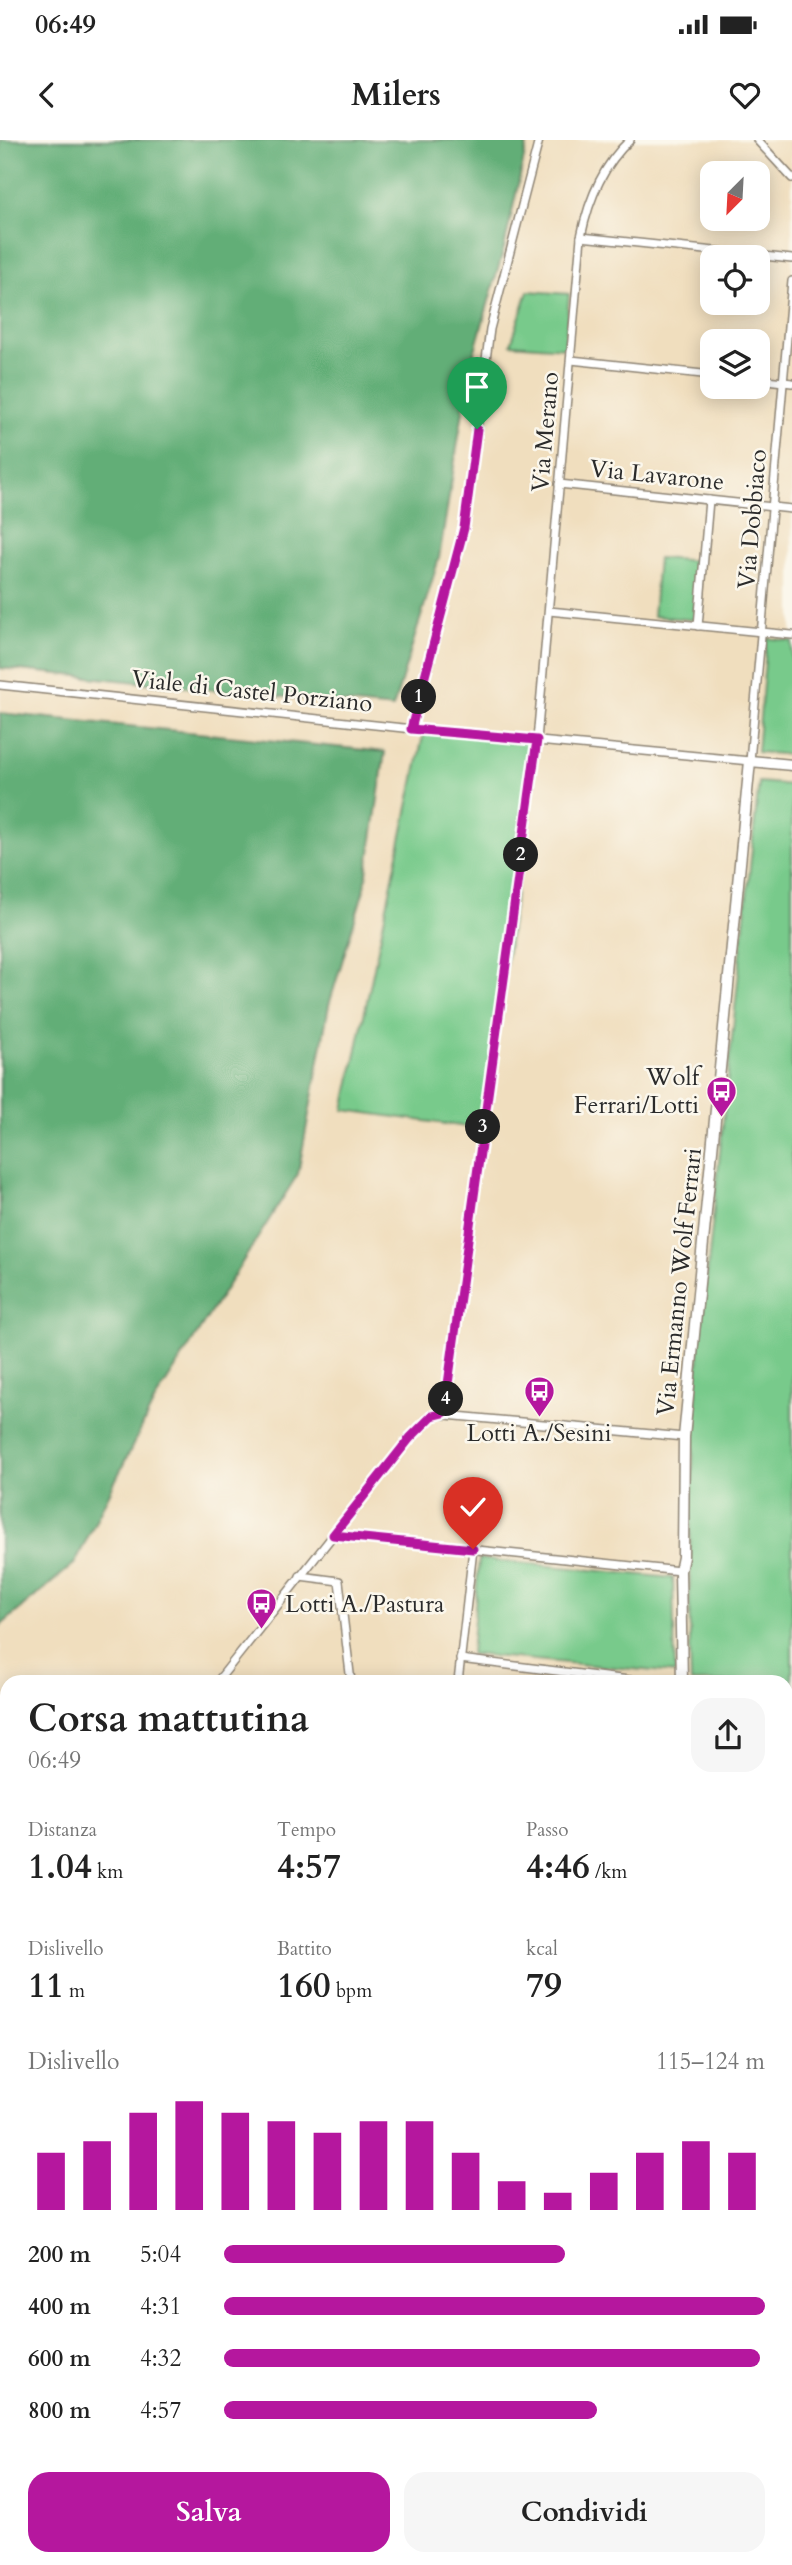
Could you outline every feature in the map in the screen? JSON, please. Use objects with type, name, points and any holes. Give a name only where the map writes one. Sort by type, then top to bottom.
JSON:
[{"type":"street","points":[[411,729],[464,528],[490,330],[539,140]]},
{"type":"street","name":"Via Merano","points":[[444,1413],[537,740],[581,237],[587,208],[600,180],[630,140]]},
{"type":"street","points":[[757,140],[792,178]]},
{"type":"street","points":[[581,237],[792,259]]},
{"type":"street","name":"Via Dobbiaco","points":[[750,761],[792,281]]},
{"type":"street","points":[[571,360],[700,374]]},
{"type":"street","points":[[770,380],[792,383]]},
{"type":"street","name":"Via Lavarone","points":[[559,484],[792,509]]},
{"type":"street","points":[[698,626],[709,500]]},
{"type":"street","points":[[549,611],[792,635]]},
{"type":"street","name":"Viale di Castel Porziano","points":[[0,685],[411,729],[792,765]]},
{"type":"street","name":"Via Ermanno Wolf Ferrari","points":[[682,1675],[680,1571],[683,1557],[684,1437],[750,761]]},
{"type":"street","points":[[222,1675],[410,1438],[432,1416],[444,1413],[684,1437]]},
{"type":"street","points":[[333,1535],[680,1571]]},
{"type":"street","points":[[459,1675],[473,1549]]},
{"type":"street","points":[[300,1576],[339,1581],[350,1675]]},
{"type":"street","points":[[460,1660],[586,1675]]},
{"type":"green space","points":[[0,140],[528,140],[504,248],[470,368],[439,558],[393,708],[0,668]]},
{"type":"green space","points":[[528,291],[569,294],[565,348],[511,344]]},
{"type":"green space","points":[[658,558],[699,561],[694,620],[653,616]]},
{"type":"green space","points":[[767,638],[792,641],[792,755],[757,752]]},
{"type":"green space","points":[[0,713],[385,752],[365,886],[329,1005],[298,1174],[154,1402],[75,1563],[0,1626]]},
{"type":"green space","points":[[424,731],[537,740],[483,1129],[344,1110]]},
{"type":"green space","points":[[759,782],[792,785],[792,1675],[691,1675],[691,1516],[699,1351]]},
{"type":"green space","points":[[479,1559],[673,1578],[675,1673],[471,1654]]},
{"type":"place","name":"Wolf Ferrari/Lotti","points":[[722,1118]]},
{"type":"place","name":"Lotti A./Sesini","points":[[539,1418]]},
{"type":"place","name":"Lotti A./Pastura","points":[[262,1631]]},
{"type":"route","points":[[473,1549],[333,1535],[410,1438],[432,1416],[444,1413],[537,740],[411,729],[464,528],[477,429]]}]
